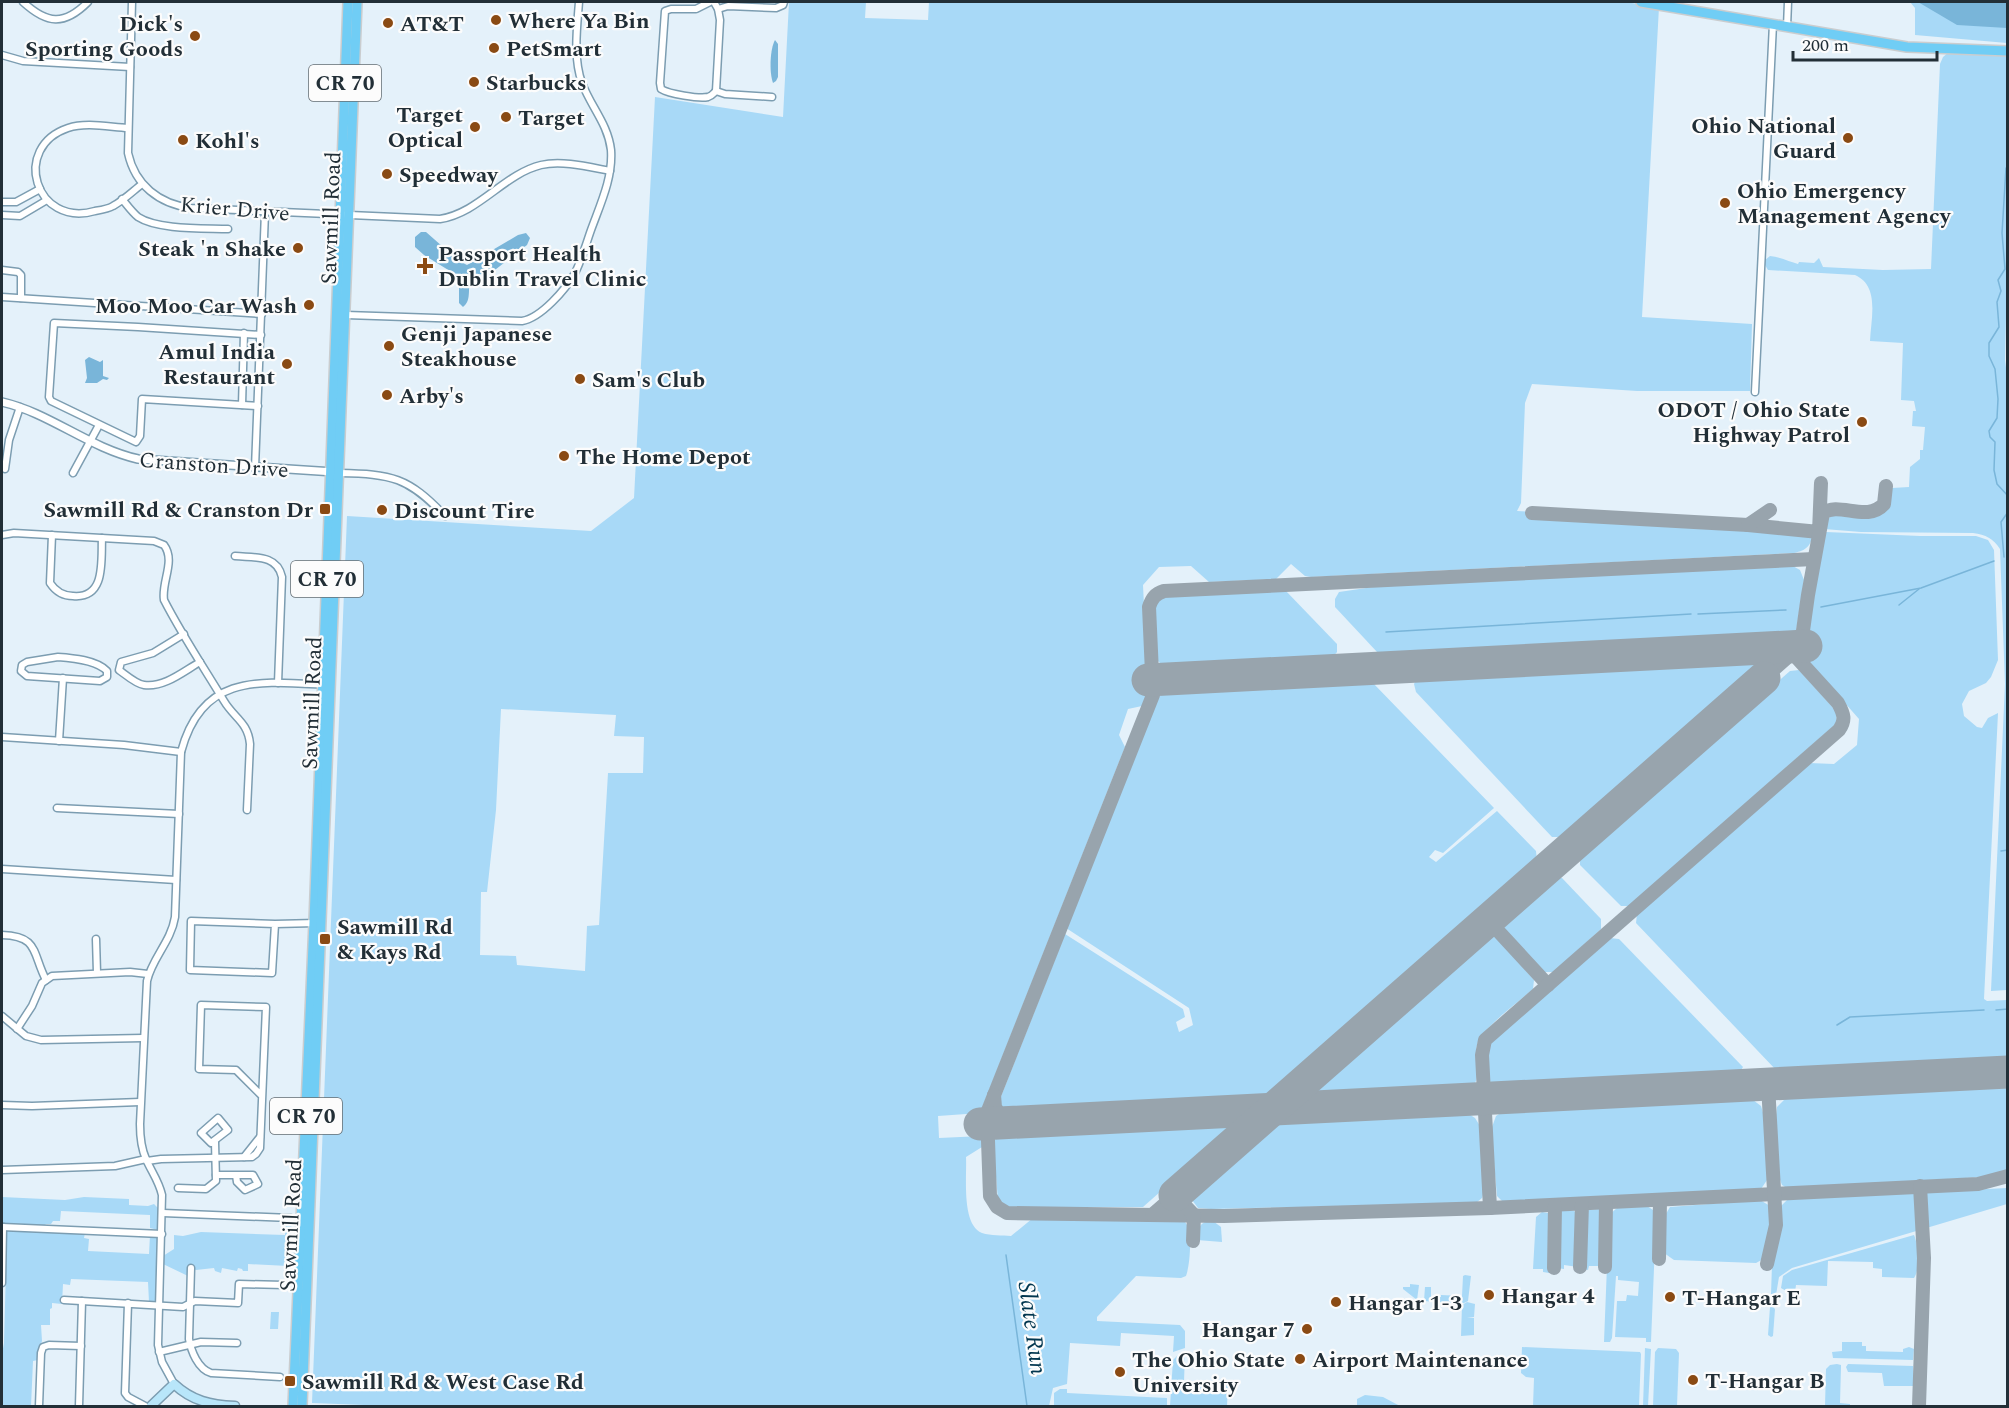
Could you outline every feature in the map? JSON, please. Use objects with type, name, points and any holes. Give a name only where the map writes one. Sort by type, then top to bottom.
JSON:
[{"type":"main road","name":"Sawmill Road","points":[[335,472],[346,315],[348,2]]},
{"type":"main road","name":"Sawmill Road","points":[[302,1407],[345,216],[357,2]]},
{"type":"main road","points":[[1641,2],[1907,47],[2007,51]]},
{"type":"main road","name":"Sawmill Road","points":[[293,1407],[318,923]]},
{"type":"main road","points":[[151,1407],[174,1384],[199,1401],[235,1407]]},
{"type":"street","points":[[23,2],[38,16],[54,18],[75,14],[88,2]]},
{"type":"street","points":[[128,128],[71,127],[51,137],[42,147],[36,177],[47,200],[60,210],[81,215],[112,207],[142,184],[130,160],[128,148],[132,2]]},
{"type":"street","points":[[346,315],[522,321],[532,318],[562,290],[575,273],[601,202],[610,171],[611,154],[608,134],[580,76],[577,52],[579,2]]},
{"type":"street","points":[[712,2],[718,9],[716,91],[704,97],[668,93],[660,86],[663,14],[668,9],[696,9],[712,2]]},
{"type":"street","points":[[1787,27],[1788,2]]},
{"type":"street","points":[[718,9],[728,6],[782,4]]},
{"type":"street","points":[[1755,392],[1773,24]]},
{"type":"street","points":[[2,55],[23,61],[130,67]]},
{"type":"street","points":[[716,91],[725,94],[772,97]]},
{"type":"street","name":"Krier Drive","points":[[142,184],[160,198],[179,206],[440,219],[463,211],[521,174],[540,165],[558,164],[610,171]]},
{"type":"street","points":[[2,202],[16,202],[40,189]]},
{"type":"street","points":[[122,199],[139,217],[148,222],[228,229]]},
{"type":"street","points":[[2,215],[21,216],[47,200]]},
{"type":"street","points":[[255,468],[265,212]]},
{"type":"street","points":[[2,270],[18,272],[21,275],[21,298]]},
{"type":"street","points":[[2,297],[262,314]]},
{"type":"street","points":[[258,406],[142,399],[140,436],[135,442],[50,399],[54,323],[261,332]]},
{"type":"street","points":[[242,405],[244,333]]},
{"type":"street","name":"Cranston Drive","points":[[2,402],[20,407],[117,453],[143,460],[335,472]]},
{"type":"street","points":[[5,470],[9,440],[20,407]]},
{"type":"street","points":[[74,473],[99,425]]},
{"type":"street","points":[[335,472],[375,474],[400,480],[423,494],[446,516]]},
{"type":"street","points":[[2,535],[14,533],[154,541],[164,545],[169,555],[163,598],[228,707],[244,723],[249,737],[247,810]]},
{"type":"street","points":[[52,535],[50,583],[60,594],[83,597],[90,593],[99,582],[102,538]]},
{"type":"street","points":[[235,556],[274,561],[280,568],[282,579],[278,683]]},
{"type":"street","points":[[184,634],[153,653],[124,660],[118,668],[140,683],[147,685],[171,679],[200,662]]},
{"type":"street","points":[[58,657],[79,659],[103,667],[107,673],[106,678],[100,681],[63,678],[27,676],[22,673],[21,667],[27,662],[58,657]]},
{"type":"street","points":[[59,741],[63,678]]},
{"type":"street","points":[[174,1384],[163,1365],[159,1352],[163,1213],[161,1189],[147,1160],[140,1137],[140,1102],[145,990],[148,974],[171,934],[175,917],[181,752],[194,719],[208,703],[233,688],[251,683],[327,685]]},
{"type":"street","points":[[2,737],[124,745],[181,752]]},
{"type":"street","points":[[57,807],[179,814]]},
{"type":"street","points":[[2,870],[176,880]]},
{"type":"street","points":[[275,924],[273,973],[190,970],[191,921],[318,923]]},
{"type":"street","points":[[2,935],[18,936],[32,945],[46,980]]},
{"type":"street","points":[[96,939],[97,973]]},
{"type":"street","points":[[17,1029],[28,1013],[41,985],[56,975],[130,972],[148,974]]},
{"type":"street","points":[[2,1170],[115,1166],[147,1160],[254,1156],[259,1151],[261,1136],[266,1007],[201,1005],[199,1069],[237,1070],[262,1096]]},
{"type":"street","points":[[2,1016],[26,1036],[41,1040],[143,1038]]},
{"type":"street","points":[[2,1105],[140,1102]]},
{"type":"street","points":[[178,1188],[206,1189],[216,1181],[215,1142]]},
{"type":"street","points":[[216,1175],[236,1175]]},
{"type":"street","points":[[163,1213],[291,1218]]},
{"type":"street","points":[[2,1284],[2,1227],[162,1234]]},
{"type":"street","points":[[191,1268],[189,1343],[195,1357],[208,1373],[280,1377]]},
{"type":"street","points":[[63,1300],[183,1307],[195,1301],[238,1303],[239,1284],[284,1285]]},
{"type":"street","points":[[79,1407],[82,1301]]},
{"type":"street","points":[[128,1304],[125,1393],[145,1407]]},
{"type":"street","points":[[159,1352],[189,1343],[237,1343]]},
{"type":"street","points":[[39,1407],[43,1347],[49,1345],[81,1346]]},
{"type":"shaded area","points":[[789,2],[866,2],[865,18],[928,20],[929,2],[1625,2],[1659,7],[1642,317],[1752,324],[1750,391],[1637,391],[1532,384],[1525,403],[1521,503],[1517,511],[1807,530],[1813,533],[1811,541],[1808,547],[1794,553],[1311,577],[1305,576],[1291,564],[1276,579],[1209,582],[1191,566],[1159,567],[1143,585],[1148,690],[1142,706],[1128,709],[1119,735],[1125,747],[980,1113],[938,1116],[939,1138],[982,1136],[982,1147],[966,1157],[966,1199],[971,1220],[975,1228],[982,1233],[1011,1236],[1033,1218],[1185,1222],[1188,1226],[1190,1240],[1190,1257],[1186,1276],[1181,1278],[1136,1276],[1097,1317],[1097,1321],[1180,1325],[1185,1331],[1185,1348],[1173,1352],[1174,1336],[1121,1333],[1120,1346],[1070,1343],[1067,1384],[1053,1388],[1049,1406],[390,1406],[312,1403],[347,516],[591,531],[634,498],[655,97],[783,117]],"holes":[[[501,709],[616,715],[614,736],[644,737],[643,773],[608,773],[599,925],[587,926],[585,971],[517,965],[516,956],[480,955],[481,892],[487,892],[496,810]]]},
{"type":"shaded area","points":[[1910,2],[2007,2],[2007,43],[1915,35],[1915,8]]},
{"type":"shaded area","points":[[1918,2],[2007,2],[2007,28],[1957,25]]},
{"type":"shaded area","points":[[775,40],[778,44],[778,77],[773,83],[771,61]]},
{"type":"shaded area","points":[[1949,52],[2007,56],[2008,232],[2005,360],[2008,383],[2007,990],[1991,991],[2005,684],[2000,549],[1989,538],[1973,533],[1861,532],[1824,529],[1827,520],[1832,515],[1879,514],[1887,508],[1892,488],[1909,487],[1910,467],[1920,459],[1925,427],[1912,426],[1913,411],[1916,411],[1914,401],[1901,400],[1903,343],[1870,341],[1871,295],[1863,280],[1855,275],[1768,270],[1765,265],[1765,260],[1770,256],[1798,264],[1799,262],[1814,263],[1819,258],[1823,267],[1883,270],[1931,269],[1940,64]]},
{"type":"shaded area","points":[[421,232],[426,232],[459,261],[467,265],[518,235],[526,233],[530,238],[527,245],[491,273],[472,275],[468,300],[463,307],[459,303],[458,276],[415,247],[415,237]]},
{"type":"shaded area","points":[[89,357],[100,362],[103,360],[103,376],[109,378],[107,380],[85,383],[87,378],[85,360]]},
{"type":"shaded area","points":[[1826,532],[1976,536],[1988,540],[1994,550],[1998,660],[1991,677],[1986,683],[1969,691],[1962,704],[1964,716],[1977,727],[1982,728],[1988,718],[1998,713],[1984,999],[1987,1001],[2007,1000],[2007,1061],[1782,1073],[1777,1071],[1636,923],[1637,914],[1809,763],[1834,764],[1857,745],[1859,719],[1808,661],[1806,650],[1815,579]]},
{"type":"shaded area","points":[[1791,565],[1800,570],[1804,580],[1796,632],[1791,636],[1387,657],[1378,653],[1335,607],[1335,599],[1339,592],[1380,586]]},
{"type":"shaded area","points":[[1285,590],[1337,644],[1337,652],[1332,658],[1164,667],[1158,661],[1154,605],[1164,597]]},
{"type":"shaded area","points":[[1758,661],[1758,668],[1568,837],[1552,837],[1416,692],[1414,684],[1417,678],[1424,677]]},
{"type":"shaded area","points":[[1799,670],[1836,711],[1837,723],[1629,906],[1621,906],[1580,865],[1580,855],[1790,671]]},
{"type":"shaded area","points":[[1365,680],[1373,683],[1494,808],[1443,853],[1435,850],[1429,857],[1436,862],[1497,811],[1536,851],[1537,861],[1269,1098],[1006,1112],[998,1104],[1065,934],[1183,1009],[1185,1017],[1176,1022],[1179,1032],[1193,1025],[1189,1008],[1066,928],[1157,698],[1169,689]]},
{"type":"shaded area","points":[[1551,878],[1562,878],[1601,919],[1601,929],[1554,972],[1543,972],[1505,930],[1504,924],[1506,917]]},
{"type":"shaded area","points":[[1487,936],[1497,937],[1534,980],[1533,989],[1481,1036],[1476,1048],[1477,1077],[1472,1088],[1313,1097],[1312,1088]]},
{"type":"shaded area","points":[[1610,938],[1619,939],[1743,1067],[1739,1073],[1493,1086],[1488,1077],[1487,1065],[1490,1043]]},
{"type":"shaded area","points":[[2007,1083],[2007,1170],[1983,1177],[1787,1188],[1782,1185],[1779,1177],[1776,1115],[1777,1107],[1790,1094]]},
{"type":"shaded area","points":[[1749,1097],[1761,1106],[1765,1119],[1767,1180],[1761,1189],[1518,1202],[1503,1202],[1497,1196],[1491,1130],[1496,1116],[1507,1109]]},
{"type":"shaded area","points":[[1464,1111],[1475,1118],[1480,1126],[1484,1190],[1482,1198],[1476,1203],[1211,1209],[1198,1208],[1192,1200],[1196,1190],[1272,1124],[1279,1121]]},
{"type":"shaded area","points":[[1229,1124],[1230,1130],[1143,1207],[1009,1207],[998,1200],[993,1142],[1000,1134]]},
{"type":"shaded area","points":[[2007,1188],[2007,1204],[1792,1268],[1779,1277],[1776,1295],[1774,1297],[1771,1295],[1772,1264],[1780,1228],[1779,1208],[1788,1199]]},
{"type":"shaded area","points":[[2,1197],[65,1200],[84,1197],[129,1199],[129,1205],[154,1204],[159,1209],[158,1230],[150,1228],[150,1215],[61,1211],[60,1221],[53,1221],[44,1226],[2,1223]]},
{"type":"shaded area","points":[[1760,1200],[1770,1206],[1772,1232],[1765,1258],[1756,1263],[1674,1260],[1664,1253],[1664,1217],[1670,1207]]},
{"type":"shaded area","points":[[1647,1206],[1653,1210],[1656,1219],[1651,1342],[1646,1342],[1646,1338],[1615,1337],[1617,1301],[1626,1301],[1627,1295],[1638,1296],[1639,1282],[1618,1280],[1616,1276],[1612,1338],[1610,1342],[1604,1342],[1609,1215],[1617,1208]]},
{"type":"shaded area","points":[[1599,1209],[1604,1218],[1603,1266],[1589,1266],[1588,1270],[1582,1267],[1584,1215],[1589,1210]]},
{"type":"shaded area","points":[[1562,1211],[1574,1211],[1579,1215],[1578,1267],[1564,1265],[1564,1269],[1557,1268],[1558,1217]]},
{"type":"shaded area","points":[[1542,1212],[1548,1213],[1552,1219],[1551,1270],[1549,1273],[1543,1272],[1543,1269],[1533,1269],[1536,1217]]},
{"type":"shaded area","points":[[286,1221],[292,1221],[288,1266],[248,1264],[248,1271],[238,1268],[237,1271],[222,1268],[221,1273],[215,1271],[214,1268],[196,1270],[190,1268],[188,1276],[163,1264],[163,1256],[174,1249],[174,1235],[183,1236],[201,1232],[285,1235]]},
{"type":"shaded area","points":[[1213,1221],[1221,1227],[1222,1242],[1197,1240],[1202,1223]]},
{"type":"shaded area","points":[[7,1230],[85,1233],[84,1238],[89,1239],[88,1251],[149,1254],[150,1235],[159,1236],[157,1303],[149,1302],[148,1282],[71,1279],[70,1285],[63,1284],[62,1304],[52,1303],[50,1325],[41,1325],[42,1341],[38,1360],[33,1361],[31,1406],[2,1406]]},
{"type":"shaded area","points":[[1914,1235],[1918,1262],[1914,1278],[1882,1277],[1882,1269],[1873,1268],[1873,1262],[1828,1261],[1827,1286],[1796,1285],[1795,1292],[1788,1292],[1781,1288],[1783,1276],[1792,1270]]},
{"type":"shaded area","points":[[1463,1276],[1471,1276],[1468,1301],[1462,1304],[1424,1301],[1425,1287],[1431,1287],[1431,1297],[1462,1296]]},
{"type":"shaded area","points":[[1410,1284],[1419,1285],[1417,1300],[1403,1289],[1403,1287],[1410,1287]]},
{"type":"shaded area","points":[[1467,1302],[1475,1304],[1474,1317],[1467,1317],[1474,1318],[1474,1335],[1461,1336],[1462,1305]]},
{"type":"shaded area","points":[[1770,1307],[1775,1309],[1773,1336],[1771,1337],[1768,1335]]},
{"type":"shaded area","points":[[271,1312],[279,1312],[278,1329],[270,1329]]},
{"type":"shaded area","points":[[1842,1342],[1862,1342],[1862,1346],[1866,1346],[1866,1351],[1903,1352],[1903,1349],[1909,1347],[1914,1349],[1913,1360],[1833,1358],[1832,1352],[1842,1351]]},
{"type":"shaded area","points":[[1522,1347],[1640,1352],[1639,1406],[1533,1406],[1534,1378],[1526,1377],[1521,1373]]},
{"type":"shaded area","points":[[1645,1348],[1651,1349],[1648,1406],[1643,1406]]},
{"type":"shaded area","points":[[1658,1348],[1676,1349],[1679,1353],[1677,1406],[1653,1406],[1655,1352]]},
{"type":"shaded area","points":[[1181,1352],[1185,1352],[1184,1382],[1228,1384],[1227,1406],[1170,1406],[1173,1360]]},
{"type":"shaded area","points":[[1848,1364],[1913,1366],[1914,1386],[1884,1386],[1882,1373],[1848,1372],[1846,1367]]},
{"type":"shaded area","points":[[1830,1365],[1841,1365],[1840,1403],[1850,1404],[1850,1406],[1825,1406],[1826,1369]]},
{"type":"shaded area","points":[[1060,1389],[1067,1389],[1067,1393],[1167,1398],[1167,1406],[1054,1406],[1054,1393]]},
{"type":"shaded area","points":[[1365,1395],[1383,1397],[1400,1406],[1357,1406],[1357,1399]]},
{"type":"waterway","points":[[2006,168],[2002,233],[2005,269],[1998,280],[2001,291],[1997,302],[1999,327],[1989,343],[1989,356],[1995,369],[1997,418],[1989,431],[1990,437],[1995,442],[1994,470],[1997,484],[2008,496]]},
{"type":"waterway","points":[[2004,557],[2001,522],[2008,512]]},
{"type":"waterway","points":[[1821,607],[1921,588],[1994,561]]},
{"type":"waterway","points":[[1899,605],[1919,589]]},
{"type":"waterway","points":[[1698,614],[1786,610]]},
{"type":"waterway","points":[[1386,632],[1691,614]]},
{"type":"waterway","points":[[2001,851],[2008,850]]},
{"type":"waterway","points":[[1996,1010],[2008,1009]]},
{"type":"waterway","points":[[1837,1025],[1850,1017],[1984,1010]]},
{"type":"waterway","name":"Slate Run","points":[[1006,1255],[1027,1406]]},
{"type":"taxiway","points":[[1532,513],[1748,525],[1819,532],[1821,483]]},
{"type":"taxiway","points":[[1799,659],[1823,513],[1837,509],[1870,512],[1884,504],[1886,486]]},
{"type":"taxiway","points":[[1748,525],[1770,510]]},
{"type":"taxiway","points":[[1814,559],[1164,591],[1156,595],[1149,607],[1153,695],[987,1113],[990,1196],[997,1207],[1007,1213],[1224,1216],[1490,1208],[1978,1184],[2008,1176]]},
{"type":"taxiway","points":[[1490,1208],[1482,1055],[1485,1040],[1839,730],[1843,723],[1842,710],[1838,703],[1787,647]]},
{"type":"taxiway","points":[[1764,678],[1798,648]]},
{"type":"taxiway","points":[[1488,920],[1548,985]]},
{"type":"taxiway","points":[[1767,1264],[1776,1225],[1768,1085]]},
{"type":"taxiway","points":[[994,1095],[995,1107],[1004,1123]]},
{"type":"taxiway","points":[[1919,1406],[1924,1258],[1920,1186]]},
{"type":"taxiway","points":[[1152,1215],[1175,1195],[1194,1215],[1193,1241]]},
{"type":"taxiway","points":[[1659,1259],[1660,1200]]},
{"type":"taxiway","points":[[1605,1267],[1606,1203]]},
{"type":"taxiway","points":[[1580,1267],[1582,1204]]},
{"type":"taxiway","points":[[1554,1268],[1555,1206]]},
{"type":"runway","points":[[1148,680],[1806,646]]},
{"type":"runway","points":[[1175,1195],[1764,678]]},
{"type":"runway","points":[[980,1124],[2008,1072]]},
{"type":"place","name":"Where Ya Bin","points":[[496,20]]},
{"type":"place","name":"AT&T","points":[[388,23]]},
{"type":"place","name":"Dick's Sporting Goods","points":[[195,36]]},
{"type":"place","name":"PetSmart","points":[[494,48]]},
{"type":"place","name":"Starbucks","points":[[474,82]]},
{"type":"place","name":"Target","points":[[506,117]]},
{"type":"place","name":"Target Optical","points":[[475,127]]},
{"type":"place","name":"Ohio National Guard","points":[[1848,138]]},
{"type":"place","name":"Kohl's","points":[[183,140]]},
{"type":"place","name":"Speedway","points":[[387,174]]},
{"type":"place","name":"Ohio Emergency Management Agency","points":[[1725,203]]},
{"type":"place","name":"Steak 'n Shake","points":[[298,248]]},
{"type":"place","name":"Passport Health Dublin Travel Clinic","points":[[425,266]]},
{"type":"place","name":"Moo Moo Car Wash","points":[[309,305]]},
{"type":"place","name":"Genji Japanese Steakhouse","points":[[389,346]]},
{"type":"place","name":"Amul India Restaurant","points":[[287,364]]},
{"type":"place","name":"Sam's Club","points":[[580,379]]},
{"type":"place","name":"Arby's","points":[[387,395]]},
{"type":"place","name":"ODOT / Ohio State Highway Patrol","points":[[1862,422]]},
{"type":"place","name":"The Home Depot","points":[[564,456]]},
{"type":"place","name":"Sawmill Rd & Cranston Dr","points":[[325,509]]},
{"type":"place","name":"Discount Tire","points":[[382,510]]},
{"type":"place","name":"Sawmill Rd & Kays Rd","points":[[325,939]]},
{"type":"place","name":"Hangar 4","points":[[1489,1295]]},
{"type":"place","name":"T-Hangar E","points":[[1670,1297]]},
{"type":"place","name":"Hangar 1-3","points":[[1336,1302]]},
{"type":"place","name":"Hangar 7","points":[[1307,1329]]},
{"type":"place","name":"Airport Maintenance","points":[[1300,1359]]},
{"type":"place","name":"The Ohio State University","points":[[1120,1372]]},
{"type":"place","name":"T-Hangar B","points":[[1693,1380]]},
{"type":"place","name":"Sawmill Rd & West Case Rd","points":[[290,1381]]}]
